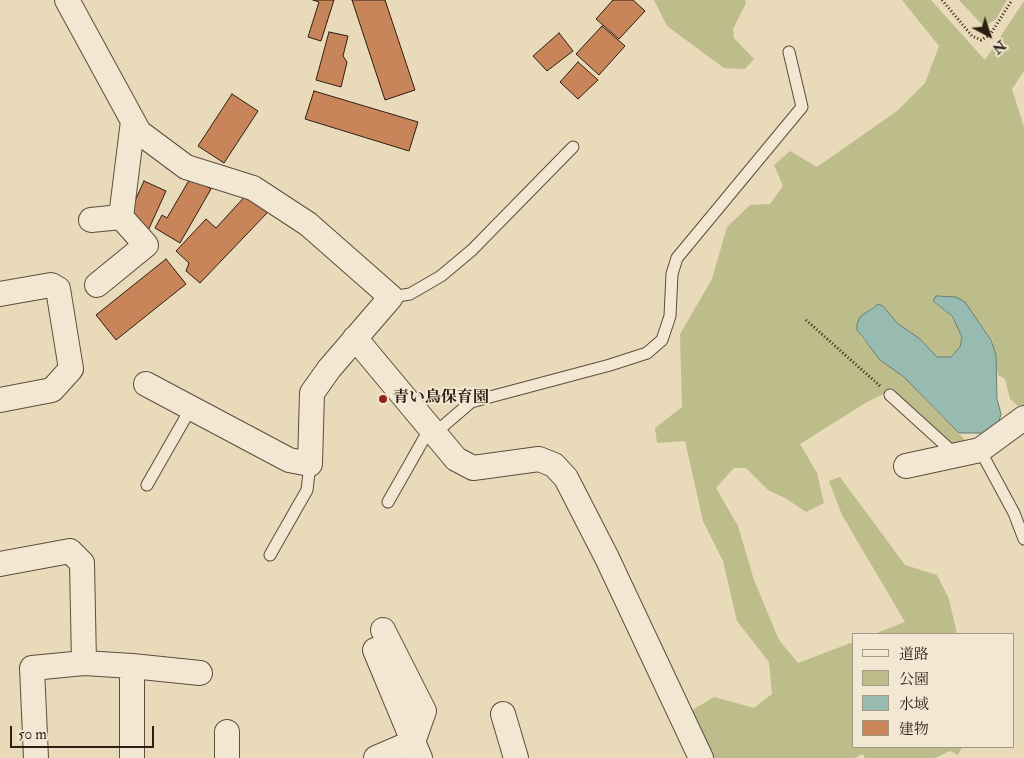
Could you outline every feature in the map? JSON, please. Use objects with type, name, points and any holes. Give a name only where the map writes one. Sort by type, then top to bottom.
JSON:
[{"type":"street","points":[[67,0],[139,132],[186,167],[253,188],[308,224],[391,297],[329,369],[312,393],[310,464],[289,460],[146,384]]},
{"type":"street","points":[[97,285],[146,245],[121,216],[133,121]]},
{"type":"street","points":[[91,220],[121,216]]},
{"type":"street","points":[[0,294],[51,285],[58,289],[71,368],[52,390],[0,400]]},
{"type":"street","points":[[355,338],[456,459],[473,468],[539,459],[554,466],[566,478],[607,558],[701,758]]},
{"type":"street","points":[[906,466],[980,450],[1024,418]]},
{"type":"street","points":[[0,564],[70,551],[82,562],[84,663]]},
{"type":"street","points":[[376,758],[416,750],[424,711],[379,640]]},
{"type":"street","points":[[36,758],[32,668],[84,663],[200,673]]},
{"type":"street","points":[[132,666],[132,758]]},
{"type":"street","points":[[503,714],[516,758]]},
{"type":"street","points":[[227,732],[228,758]]},
{"type":"lane","points":[[388,502],[433,430],[471,402],[610,365],[647,353],[662,340],[670,316],[672,274],[677,258],[802,107],[789,52]]},
{"type":"lane","points":[[391,297],[410,294],[441,276],[472,250],[573,147]]},
{"type":"lane","points":[[890,395],[956,455]]},
{"type":"lane","points":[[147,485],[191,408]]},
{"type":"lane","points":[[980,450],[1014,513],[1024,539]]},
{"type":"lane","points":[[270,555],[307,490],[310,464]]},
{"type":"path","points":[[942,0],[972,36],[981,40],[990,35],[1012,1],[1006,0]]},
{"type":"path","points":[[806,320],[890,395]]},
{"type":"green space","points":[[654,0],[745,0],[746,3],[733,29],[734,38],[754,59],[745,69],[724,68],[667,26]]},
{"type":"green space","points":[[902,0],[931,0],[985,60],[1024,1],[1024,71],[1012,89],[1024,127],[1024,409],[1010,399],[1005,379],[998,375],[992,340],[964,301],[938,296],[932,301],[950,315],[961,332],[961,342],[958,351],[948,358],[942,359],[935,357],[922,341],[898,324],[884,307],[879,304],[873,306],[858,321],[860,336],[881,360],[905,378],[968,443],[956,449],[892,390],[867,402],[800,444],[817,473],[824,503],[806,512],[785,498],[768,490],[746,468],[734,468],[716,488],[738,526],[754,580],[779,640],[798,663],[852,642],[852,748],[962,748],[958,755],[950,751],[935,758],[865,758],[863,754],[855,758],[713,758],[689,712],[714,697],[754,708],[772,694],[769,662],[737,621],[723,561],[703,521],[685,441],[657,443],[655,428],[682,407],[680,334],[712,279],[727,227],[750,205],[770,204],[783,186],[774,165],[790,151],[817,167],[897,111],[925,83],[939,46]]},
{"type":"green space","points":[[959,0],[1007,0],[996,19],[984,27]]},
{"type":"green space","points":[[840,477],[905,565],[937,575],[949,599],[957,633],[877,633],[905,622],[842,515],[829,481]]},
{"type":"water","points":[[936,296],[956,297],[965,302],[991,340],[996,355],[997,399],[1001,414],[992,446],[981,433],[959,433],[904,377],[880,360],[857,330],[860,317],[878,304],[883,306],[897,323],[920,339],[937,357],[951,357],[960,347],[962,337],[952,316],[933,301]]},
{"type":"building","points":[[313,0],[334,0],[321,41],[308,37],[319,2]]},
{"type":"building","points":[[352,0],[385,0],[415,90],[385,100]]},
{"type":"building","points":[[613,0],[633,0],[645,11],[619,39],[596,19]]},
{"type":"building","points":[[602,26],[625,46],[599,75],[576,54]]},
{"type":"building","points":[[329,32],[348,36],[343,56],[347,62],[341,87],[316,80]]},
{"type":"building","points":[[559,33],[573,51],[547,71],[533,56]]},
{"type":"building","points":[[578,62],[598,80],[578,99],[560,82]]},
{"type":"building","points":[[314,91],[418,122],[409,151],[305,119]]},
{"type":"building","points":[[232,94],[258,111],[224,163],[198,146]]},
{"type":"building","points":[[191,177],[211,189],[180,243],[155,228],[162,215],[167,218]]},
{"type":"building","points":[[144,181],[166,191],[147,233],[130,212]]},
{"type":"building","points":[[248,193],[268,212],[200,283],[186,271],[189,263],[176,251],[206,219],[216,228]]},
{"type":"building","points":[[166,259],[186,284],[116,340],[96,315]]},
{"type":"place","name":"青い鳥保育園","points":[[383,399]]}]
